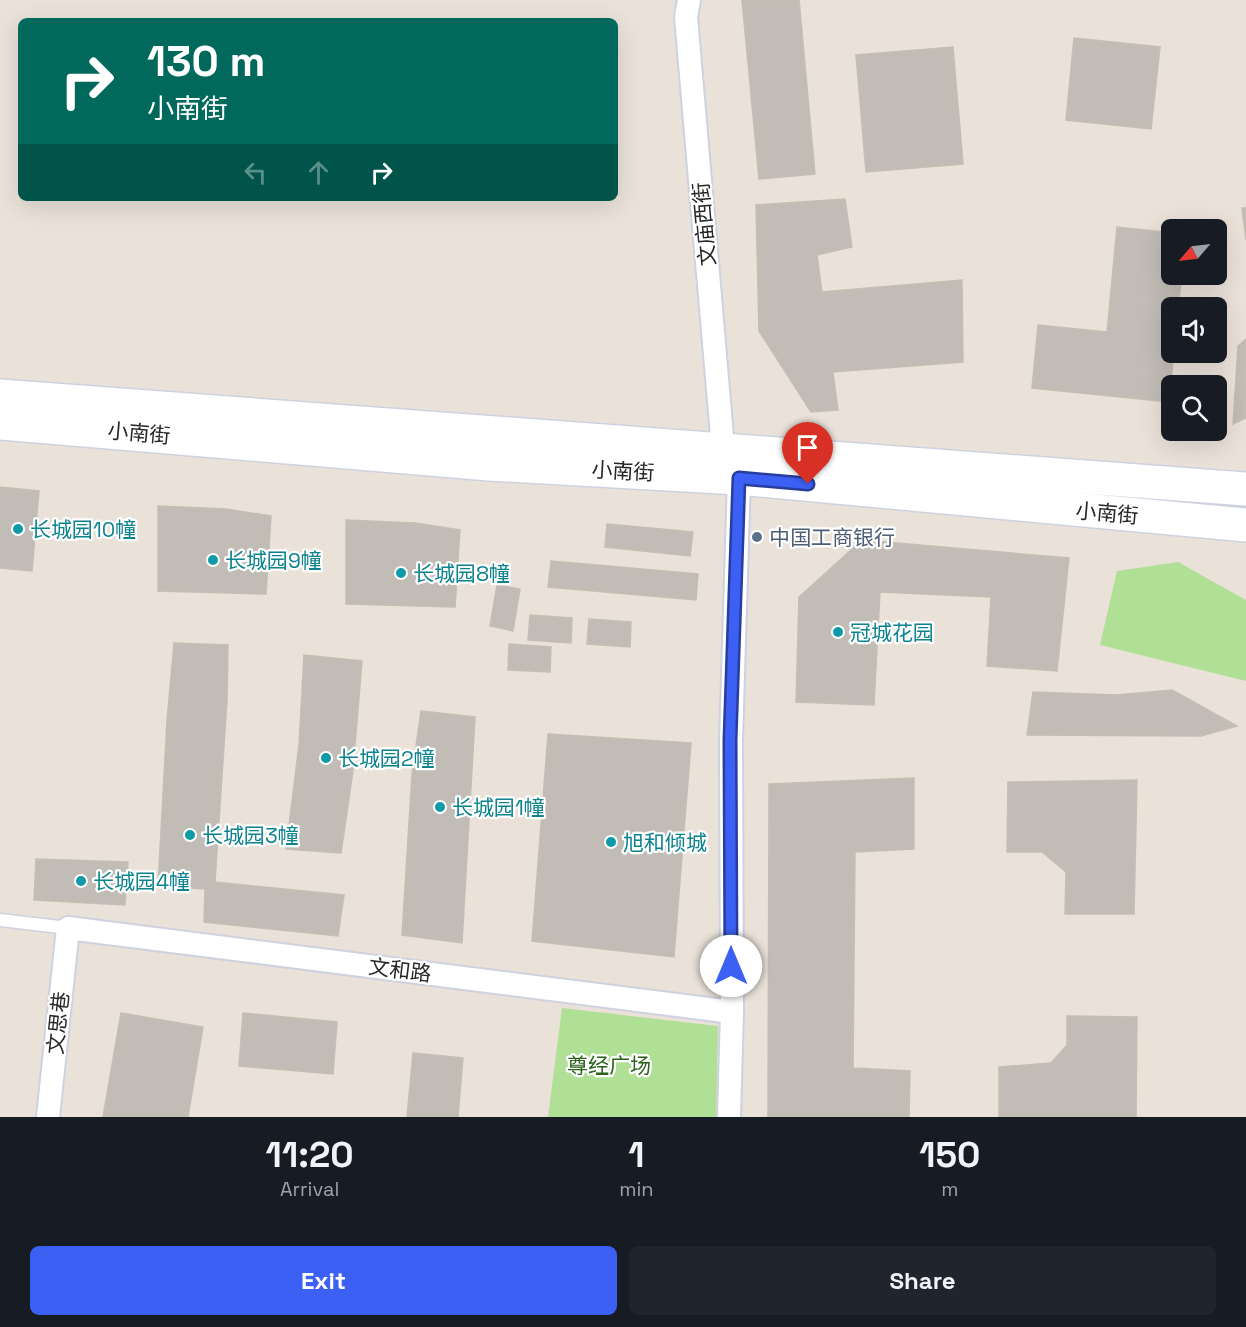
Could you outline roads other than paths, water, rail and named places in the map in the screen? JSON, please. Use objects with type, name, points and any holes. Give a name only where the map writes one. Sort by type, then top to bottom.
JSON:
[{"type":"main road","name":"小南街","points":[[0,396],[723,448],[1246,489]]},
{"type":"main road","name":"小南街","points":[[0,423],[489,464],[739,478],[1246,525]]},
{"type":"street","name":"文庙西街","points":[[689,0],[686,17],[723,448]]},
{"type":"street","points":[[729,1117],[732,1012],[730,740],[739,478]]},
{"type":"street","name":"文和路","points":[[68,928],[732,1012]]},
{"type":"street","name":"文思巷","points":[[48,1117],[68,928]]},
{"type":"lane","points":[[0,920],[68,928]]},
{"type":"place","name":"长城园10幢","points":[[18,529]]},
{"type":"place","name":"中国工商银行","points":[[757,537]]},
{"type":"place","name":"长城园9幢","points":[[213,560]]},
{"type":"place","name":"长城园8幢","points":[[401,573]]},
{"type":"place","name":"冠城花园","points":[[838,632]]},
{"type":"place","name":"长城园2幢","points":[[326,758]]},
{"type":"place","name":"长城园1幢","points":[[440,807]]},
{"type":"place","name":"长城园3幢","points":[[190,835]]},
{"type":"place","name":"旭和倾城","points":[[611,842]]},
{"type":"place","name":"长城园4幢","points":[[81,881]]},
{"type":"park label","name":"尊经广场","points":[[609,1065]]}]
